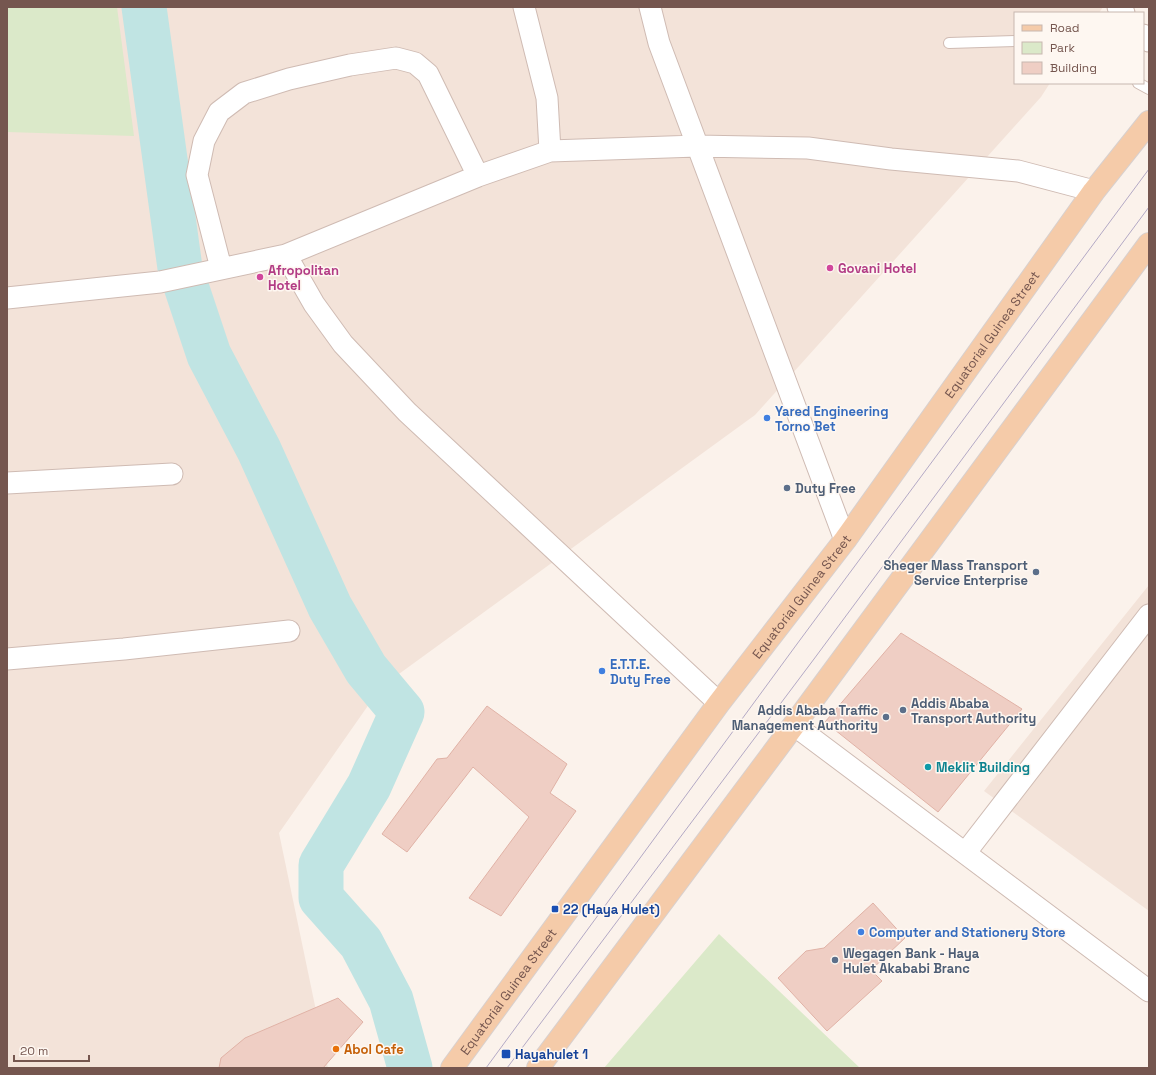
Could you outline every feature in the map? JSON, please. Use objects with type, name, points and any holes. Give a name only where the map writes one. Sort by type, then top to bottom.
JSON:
[{"type":"main road","name":"Equatorial Guinea Street","points":[[452,1068],[720,703],[845,540],[1094,191],[1149,122]]},
{"type":"main road","points":[[538,1068],[1149,244]]},
{"type":"street","points":[[524,7],[547,98],[550,151]]},
{"type":"street","points":[[650,7],[659,43],[845,540]]},
{"type":"street","points":[[221,268],[198,175],[204,141],[219,112],[244,93],[289,79],[350,65],[396,58],[415,63],[428,74],[478,176]]},
{"type":"street","points":[[7,298],[160,282],[286,255],[478,176],[550,151],[697,146],[808,148],[890,159],[1018,171],[1094,191]]},
{"type":"street","points":[[286,255],[314,304],[343,344],[407,412],[720,703]]},
{"type":"street","points":[[7,483],[172,474]]},
{"type":"street","points":[[966,852],[1149,615]]},
{"type":"street","points":[[7,659],[124,649],[289,631]]},
{"type":"street","points":[[794,724],[1149,991]]},
{"type":"lane","points":[[949,43],[1014,41]]},
{"type":"lane","points":[[1140,84],[1149,89]]},
{"type":"shaded area","points":[[7,7],[1103,7],[1100,12],[1014,12],[1014,84],[1049,84],[1041,97],[755,415],[381,687],[279,833],[328,1068],[7,1068]]},
{"type":"shaded area","points":[[1149,585],[1149,911],[984,791]]},
{"type":"green space","points":[[7,7],[117,7],[134,136],[7,132]]},
{"type":"green space","points":[[719,934],[860,1068],[604,1068]]},
{"type":"building","name":"Meklit Building","points":[[901,633],[1022,709],[938,812],[825,722]]},
{"type":"building","points":[[487,706],[567,764],[550,793],[576,811],[501,916],[469,898],[529,817],[473,767],[407,852],[382,834],[437,759],[447,758]]},
{"type":"building","points":[[873,903],[905,938],[871,970],[882,981],[827,1031],[778,978],[806,951],[824,948]]},
{"type":"building","points":[[338,998],[363,1022],[323,1068],[219,1068],[221,1058],[245,1038]]},
{"type":"waterway","points":[[144,7],[180,268],[209,355],[259,450],[330,607],[366,669],[402,712],[369,786],[321,865],[321,898],[361,943],[391,1000],[410,1068]]},
{"type":"tram line","points":[[486,1068],[797,644],[1149,169]]},
{"type":"tram line","points":[[507,1068],[814,659],[1149,207]]},
{"type":"place","name":"Govani Hotel","points":[[830,268]]},
{"type":"place","name":"Afropolitan Hotel","points":[[260,277]]},
{"type":"place","name":"Yared Engineering Torno Bet","points":[[767,418]]},
{"type":"place","name":"Duty Free","points":[[787,488]]},
{"type":"place","name":"Sheger Mass Transport Service Enterprise","points":[[1036,572]]},
{"type":"place","name":"E.T.T.E. Duty Free","points":[[602,671]]},
{"type":"place","name":"Addis Ababa Transport Authority","points":[[903,710]]},
{"type":"place","name":"Addis Ababa Traffic Management Authority","points":[[886,717]]},
{"type":"place","name":"Meklit Building","points":[[928,767]]},
{"type":"place","name":"22 (Haya Hulet)","points":[[555,909]]},
{"type":"place","name":"Computer and Stationery Store","points":[[861,932]]},
{"type":"place","name":"Wegagen Bank - Haya Hulet Akababi Branc","points":[[835,960]]},
{"type":"place","name":"Abol Cafe","points":[[336,1049]]},
{"type":"place","name":"Hayahulet 1","points":[[506,1054]]}]
